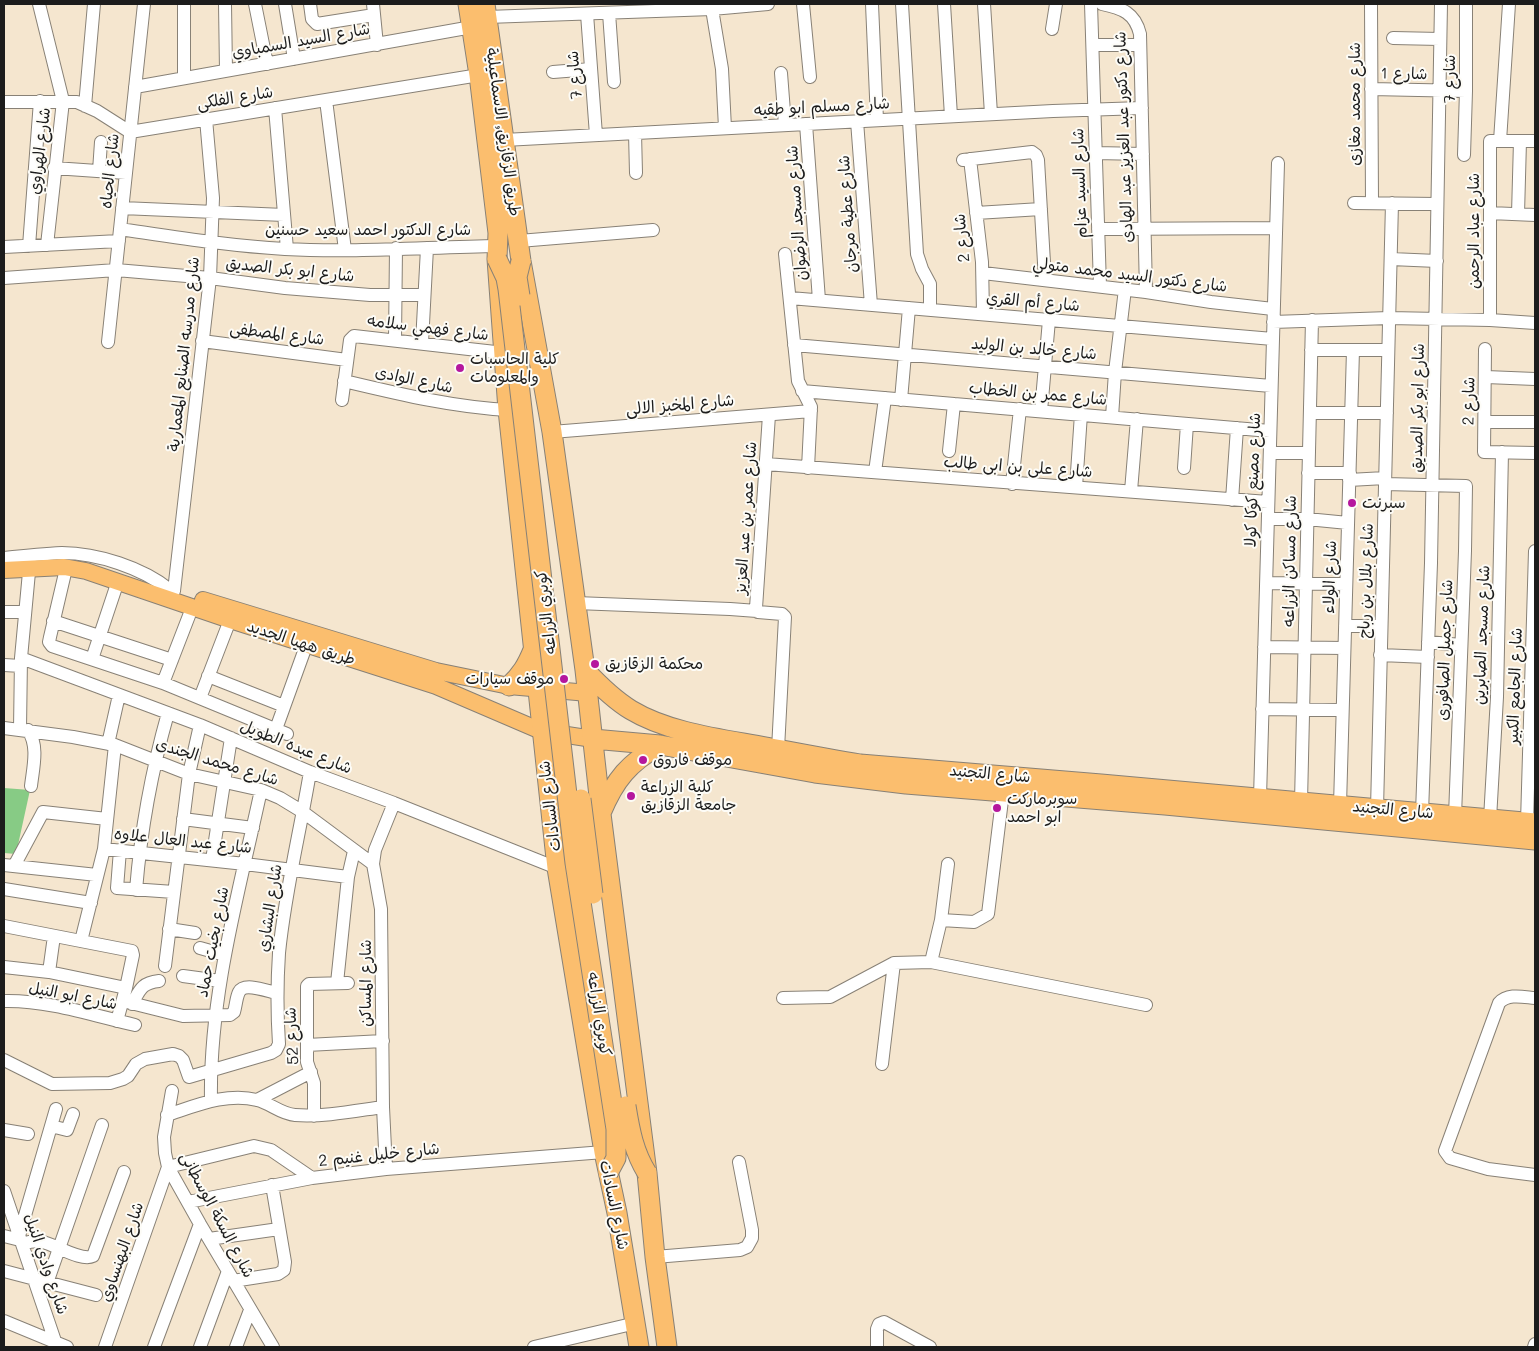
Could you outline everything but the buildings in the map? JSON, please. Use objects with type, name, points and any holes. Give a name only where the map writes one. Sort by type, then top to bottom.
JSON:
[{"type":"highway","name":"طريق الزقازيق, الاسماعيلية","points":[[468,4],[481,16],[504,140],[521,261]]},
{"type":"highway","name":"طريق الزقازيق, الاسماعيلية","points":[[481,16],[479,75],[498,233],[497,252]]},
{"type":"highway","name":"شارع السادات","points":[[497,252],[508,410],[557,868],[604,1152],[617,1213],[639,1347]]},
{"type":"highway","name":"كوبري الزراعه","points":[[497,252],[508,289],[575,863],[616,1129],[616,1158],[608,1173]]},
{"type":"highway","name":"شارع السادات","points":[[521,261],[552,432],[576,603],[601,814],[648,1173],[655,1257],[667,1347]]},
{"type":"highway","name":"كوبري الزراعه","points":[[521,261],[517,277],[590,875],[629,1128],[638,1158],[648,1173]]},
{"type":"highway","points":[[509,686],[520,676],[528,664],[533,650]]},
{"type":"highway","name":"شارع التجنيد","points":[[585,670],[606,692],[631,711],[659,723],[693,733],[860,764],[983,782],[1003,792],[1535,840]]},
{"type":"highway","points":[[640,742],[639,724],[643,716]]},
{"type":"highway","name":"شارع التجنيد","points":[[593,739],[660,745],[853,778],[983,782],[1260,798],[1531,823]]},
{"type":"highway","points":[[601,814],[617,780],[629,766],[660,745]]},
{"type":"main road","points":[[4,559],[64,559],[88,563],[122,582]]},
{"type":"main road","points":[[4,572],[64,567],[86,571],[171,594]]},
{"type":"main road","name":"طريق ههيا الجديد","points":[[171,594],[192,608],[436,686],[542,731],[593,739]]},
{"type":"main road","name":"طريق ههيا الجديد","points":[[171,594],[436,671],[509,686],[588,693]]},
{"type":"street","name":"شارع الهراوي","points":[[39,4],[63,101],[54,168],[47,245]]},
{"type":"street","points":[[86,106],[94,4]]},
{"type":"street","name":"شارع الحياه","points":[[108,342],[144,4]]},
{"type":"street","points":[[184,4],[184,78]]},
{"type":"street","points":[[225,4],[226,71]]},
{"type":"street","points":[[255,4],[267,64]]},
{"type":"street","points":[[285,4],[294,59]]},
{"type":"street","points":[[310,4],[312,20],[317,24],[374,9],[377,45]]},
{"type":"street","name":"شارع السيد السمباوي","points":[[135,87],[377,45],[481,16],[712,10],[768,4]]},
{"type":"street","points":[[802,4],[810,77]]},
{"type":"street","points":[[872,4],[877,120]]},
{"type":"street","points":[[902,4],[917,254],[922,270],[930,284],[930,310]]},
{"type":"street","points":[[944,4],[951,116]]},
{"type":"street","points":[[984,4],[991,114]]},
{"type":"street","points":[[1052,29],[1056,4]]},
{"type":"street","name":"شارع السيد عزام","points":[[1091,4],[1100,286]]},
{"type":"street","name":"شارع دكتور عبد العزيز عبد الهادى","points":[[1102,4],[1126,11],[1138,25],[1140,34],[1146,292]]},
{"type":"street","name":"شارع محمد مغازى","points":[[1371,4],[1372,203]]},
{"type":"street","name":"شارع ابو بكر الصديق","points":[[1422,813],[1428,657],[1436,318],[1441,4]]},
{"type":"street","name":"شارع 7","points":[[1464,154],[1466,4]]},
{"type":"street","name":"شارع عباد الرحمن","points":[[1490,320],[1490,213],[1509,4]]},
{"type":"street","points":[[712,10],[722,69],[725,128]]},
{"type":"street","points":[[609,13],[614,82]]},
{"type":"street","name":"شارع 7","points":[[587,14],[596,135]]},
{"type":"street","points":[[1393,38],[1440,39]]},
{"type":"street","points":[[1092,45],[1140,44]]},
{"type":"street","points":[[553,72],[591,69]]},
{"type":"street","points":[[781,72],[786,125]]},
{"type":"street","name":"شارع الفلكى","points":[[130,132],[479,75]]},
{"type":"street","name":"شارع 1","points":[[1372,89],[1466,91]]},
{"type":"street","points":[[326,100],[345,250]]},
{"type":"street","points":[[29,246],[40,101]]},
{"type":"street","points":[[4,102],[77,102],[97,111],[130,132]]},
{"type":"street","points":[[275,108],[287,250]]},
{"type":"street","name":"شارع مسلم ابو طقيه","points":[[504,140],[951,116],[1142,108]]},
{"type":"street","name":"شارع مدرسه الصنايع المعمارية","points":[[171,594],[210,278],[213,212],[206,119]]},
{"type":"street","name":"شارع عطية مرجان","points":[[857,121],[871,305]]},
{"type":"street","name":"شارع مسجد الرضوان","points":[[806,124],[819,300]]},
{"type":"street","points":[[635,133],[636,172]]},
{"type":"street","points":[[1518,214],[1520,141]]},
{"type":"street","points":[[1495,142],[1535,141]]},
{"type":"street","points":[[99,171],[101,142]]},
{"type":"street","name":"شارع 2","points":[[982,314],[982,273],[976,213],[966,159],[1032,152],[1038,160],[1041,209]]},
{"type":"street","points":[[1096,153],[1143,154]]},
{"type":"street","name":"شارع مصنع كوكا كولا","points":[[1260,798],[1278,163]]},
{"type":"street","points":[[54,168],[126,173]]},
{"type":"street","points":[[1354,203],[1438,204]]},
{"type":"street","name":"شارع بلال بن رباح","points":[[1377,809],[1392,204]]},
{"type":"street","points":[[122,208],[284,215]]},
{"type":"street","points":[[976,213],[1041,209],[1045,280]]},
{"type":"street","points":[[1490,213],[1535,215]]},
{"type":"street","points":[[1098,229],[1276,228]]},
{"type":"street","points":[[519,241],[653,230]]},
{"type":"street","name":"شارع الدكتور احمد سعيد حسنين","points":[[4,247],[47,245],[119,235],[287,250],[427,248],[497,252]]},
{"type":"street","points":[[395,340],[396,248]]},
{"type":"street","points":[[422,343],[427,248]]},
{"type":"street","points":[[785,254],[798,381],[811,411],[808,468]]},
{"type":"street","points":[[1391,259],[1437,261]]},
{"type":"street","name":"شارع ابو بكر الصديق","points":[[4,278],[116,270],[210,278],[285,288],[370,294],[424,295]]},
{"type":"street","name":"شارع دكتور السيد محمد متولي","points":[[982,273],[1125,289],[1312,320],[1436,318],[1535,323]]},
{"type":"street","points":[[1112,417],[1115,372],[1125,289]]},
{"type":"street","name":"شارع أم القري","points":[[790,298],[1273,339]]},
{"type":"street","points":[[901,400],[909,308]]},
{"type":"street","points":[[1040,411],[1049,320]]},
{"type":"street","name":"شارع مساكن الزراعه","points":[[1301,802],[1312,320]]},
{"type":"street","name":"شارع فهمي سلامه","points":[[342,400],[350,340],[354,336],[504,353]]},
{"type":"street","name":"شارع المصطفى","points":[[202,341],[347,360]]},
{"type":"street","name":"شارع خالد بن الوليد","points":[[794,345],[1271,386]]},
{"type":"street","name":"شارع 2","points":[[1486,349],[1484,452],[1502,452]]},
{"type":"street","points":[[1311,350],[1388,350]]},
{"type":"street","name":"شارع الولاء","points":[[1340,805],[1354,350]]},
{"type":"street","points":[[1486,377],[1535,379]]},
{"type":"street","name":"شارع الوادى","points":[[344,381],[439,403],[473,408],[508,410]]},
{"type":"street","name":"شارع عمر بن الخطاب","points":[[802,391],[1270,431]]},
{"type":"street","points":[[876,472],[884,398]]},
{"type":"street","points":[[949,451],[954,404]]},
{"type":"street","points":[[1012,484],[1020,409]]},
{"type":"street","name":"شارع المخبز الالى","points":[[552,432],[811,411]]},
{"type":"street","points":[[1310,413],[1387,413]]},
{"type":"street","name":"شارع عمر بن عبد العزيز","points":[[769,414],[757,611],[760,613],[782,614],[785,618],[778,749]]},
{"type":"street","points":[[1076,487],[1081,414]]},
{"type":"street","points":[[1131,491],[1137,419]]},
{"type":"street","points":[[1484,422],[1535,422]]},
{"type":"street","points":[[1184,468],[1188,424]]},
{"type":"street","points":[[1232,500],[1237,428]]},
{"type":"street","points":[[1270,453],[1309,452]]},
{"type":"street","points":[[1502,452],[1535,453]]},
{"type":"street","name":"شارع مسجد الصابرين","points":[[1490,819],[1497,697],[1502,452]]},
{"type":"street","name":"شارع على بن ابى طالب","points":[[766,464],[1268,502]]},
{"type":"street","points":[[1308,473],[1432,486]]},
{"type":"street","name":"شارع جميل الصافورى","points":[[1432,486],[1466,486],[1455,816]]},
{"type":"street","points":[[1268,519],[1307,519],[1348,523]]},
{"type":"street","name":"شارع الجامع الكبير","points":[[1531,823],[1535,551]]},
{"type":"street","name":"طريق ههيا الجديد","points":[[4,559],[63,553],[85,555],[144,573],[158,580],[171,594]]},
{"type":"street","points":[[4,572],[65,573],[122,582],[92,659]]},
{"type":"street","points":[[29,572],[21,662],[24,730],[34,742],[32,786]]},
{"type":"street","points":[[65,573],[49,642],[52,646],[163,683],[281,731],[284,706],[306,646]]},
{"type":"street","points":[[1266,583],[1346,584]]},
{"type":"street","points":[[576,603],[730,608],[757,611]]},
{"type":"street","points":[[163,683],[192,608]]},
{"type":"street","points":[[4,612],[25,612]]},
{"type":"street","points":[[200,698],[230,620]]},
{"type":"street","points":[[54,621],[172,660]]},
{"type":"street","points":[[1345,626],[1381,626]]},
{"type":"street","points":[[1428,642],[1461,644]]},
{"type":"street","points":[[1264,647],[1344,648]]},
{"type":"street","points":[[1380,655],[1428,657]]},
{"type":"street","name":"شارع عبده الطويل","points":[[4,665],[21,662],[119,695],[200,725],[310,772],[394,803],[557,868]]},
{"type":"street","points":[[208,676],[284,706]]},
{"type":"street","points":[[81,941],[104,848],[112,745],[119,695]]},
{"type":"street","points":[[1262,710],[1342,710]]},
{"type":"street","points":[[136,890],[145,806],[168,713]]},
{"type":"street","points":[[165,966],[189,774],[200,725]]},
{"type":"street","name":"شارع محمد الجندى","points":[[4,728],[112,745],[189,774],[261,790],[280,798],[303,812],[373,864]]},
{"type":"street","points":[[212,860],[231,738]]},
{"type":"street","name":"شارع البشاري","points":[[211,1072],[271,1053],[276,1050],[279,1044],[277,993],[280,952],[292,870],[310,772]]},
{"type":"street","name":"شارع بخيت حماد","points":[[212,1101],[211,1072],[220,981],[261,790]]},
{"type":"street","points":[[941,920],[974,922],[988,914],[1003,792]]},
{"type":"street","name":"شارع المساكن","points":[[386,1169],[383,1107],[382,909],[373,864],[375,850],[394,803]]},
{"type":"street","points":[[97,875],[9,866],[43,812],[107,819]]},
{"type":"street","points":[[183,819],[253,828]]},
{"type":"street","name":"شارع عبد العال علاوه","points":[[104,848],[348,877]]},
{"type":"street","points":[[120,850],[117,888],[174,892]]},
{"type":"street","name":"شارع 52","points":[[314,1116],[314,1083],[307,1062],[307,986],[309,984],[342,983],[348,877],[354,850]]},
{"type":"street","points":[[932,962],[941,920],[948,864]]},
{"type":"street","points":[[4,889],[91,902]]},
{"type":"street","points":[[4,926],[132,951],[133,955],[126,988],[127,1003]]},
{"type":"street","points":[[169,929],[195,933]]},
{"type":"street","points":[[49,972],[54,936]]},
{"type":"street","points":[[200,948],[225,955]]},
{"type":"street","points":[[783,998],[830,997],[894,963],[932,962],[1146,1006]]},
{"type":"street","points":[[882,1064],[894,963]]},
{"type":"street","points":[[4,966],[49,972],[126,988]]},
{"type":"street","points":[[183,976],[220,981]]},
{"type":"street","points":[[117,1021],[127,1003],[146,983],[159,981]]},
{"type":"street","name":"شارع ابو النيل","points":[[127,1003],[178,1015],[232,1014],[241,989],[246,987],[277,993]]},
{"type":"street","points":[[1535,998],[1510,997],[1505,998],[1499,1003],[1445,1150],[1450,1158],[1469,1164],[1535,1175]]},
{"type":"street","name":"شارع ابو النيل","points":[[4,1001],[76,1010],[135,1026]]},
{"type":"street","points":[[307,1045],[383,1041]]},
{"type":"street","points":[[4,1060],[40,1079],[59,1084],[118,1081],[128,1076],[140,1062],[173,1054],[179,1056],[186,1065],[190,1077],[211,1072]]},
{"type":"street","points":[[257,1100],[311,1072]]},
{"type":"street","name":"شارع السكة الوسطانى","points":[[172,1091],[164,1137],[168,1166],[273,1347]]},
{"type":"street","points":[[167,1115],[212,1101],[239,1098],[257,1100],[290,1115],[314,1116],[383,1107]]},
{"type":"street","points":[[20,1240],[56,1109]]},
{"type":"street","points":[[51,1126],[67,1130],[73,1114]]},
{"type":"street","points":[[47,1283],[102,1125]]},
{"type":"street","points":[[4,1130],[28,1134]]},
{"type":"street","name":"شارع خليل غنيم 2","points":[[168,1166],[254,1146],[271,1150],[312,1178],[386,1169],[604,1152]]},
{"type":"street","points":[[655,1257],[740,1250],[747,1247],[752,1238],[752,1230],[739,1162]]},
{"type":"street","name":"شارع البهنساوي","points":[[105,1347],[168,1166]]},
{"type":"street","points":[[4,1236],[20,1240],[44,1242],[85,1258],[93,1256],[124,1172]]},
{"type":"street","points":[[188,1202],[312,1178]]},
{"type":"street","points":[[200,1347],[231,1276],[282,1273],[285,1266],[272,1186]]},
{"type":"street","name":"شارع وادي النيل","points":[[4,1190],[34,1280],[60,1346]]},
{"type":"street","points":[[154,1347],[200,1224]]},
{"type":"street","points":[[209,1239],[279,1229]]},
{"type":"street","points":[[4,1271],[96,1295]]},
{"type":"street","points":[[236,1347],[250,1310]]},
{"type":"street","points":[[4,1320],[60,1346]]},
{"type":"street","points":[[877,1347],[877,1329],[879,1324],[884,1322],[930,1347]]},
{"type":"street","points":[[534,1347],[636,1323]]},
{"type":"green space","points":[[4,788],[30,790],[16,854],[4,853]]},
{"type":"place","name":"كلية الحاسبات والمعلومات","points":[[460,368]]},
{"type":"place","name":"سبرنت","points":[[1352,503]]},
{"type":"place","name":"محكمة الزقازيق","points":[[595,664]]},
{"type":"place","name":"موقف سيارات","points":[[564,679]]},
{"type":"place","name":"موقف فاروق","points":[[643,760]]},
{"type":"place","name":"كلية الزراعة جامعة الزقازيق","points":[[631,796]]},
{"type":"place","name":"سوبرماركت ابو احمد","points":[[997,808]]}]
